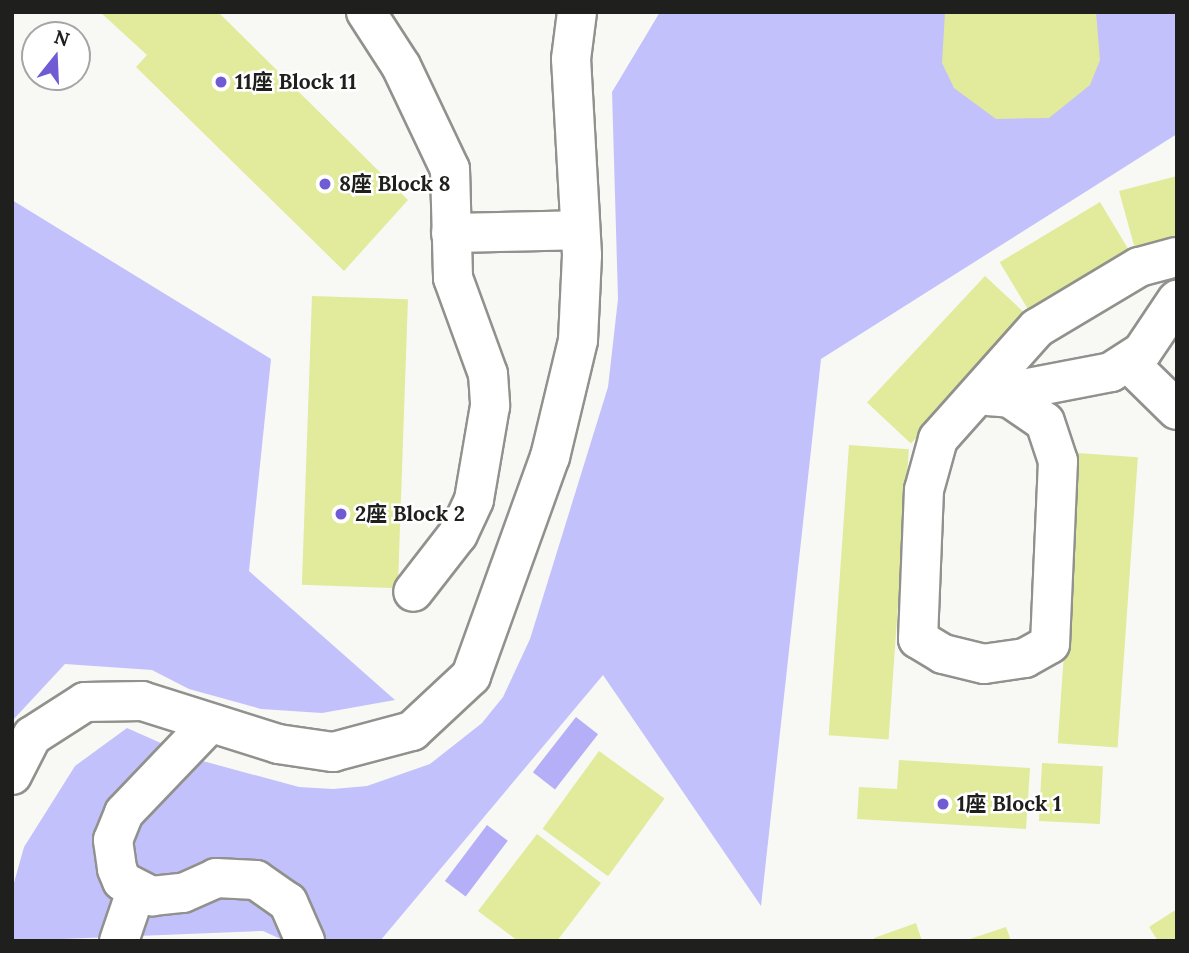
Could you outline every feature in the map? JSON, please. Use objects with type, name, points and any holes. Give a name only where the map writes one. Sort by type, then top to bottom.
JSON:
[{"type":"street","points":[[366,12],[401,66],[450,169],[451,233],[459,300],[488,374],[489,438],[474,500],[458,534],[413,592]]},
{"type":"street","points":[[12,775],[32,736],[85,702],[142,701],[209,724],[305,750],[360,750],[435,716],[471,676],[565,405],[578,340],[580,230],[572,59],[577,12]]},
{"type":"street","points":[[451,233],[580,230]]},
{"type":"street","points":[[979,397],[1010,398],[1045,422],[1058,461],[1050,645],[1005,663],[963,661],[918,639],[929,464],[938,439],[979,397],[1037,328],[1139,267],[1177,257]]},
{"type":"street","points":[[979,397],[1092,378],[1129,363],[1153,339],[1177,300]]},
{"type":"street","points":[[1129,363],[1177,410]]},
{"type":"street","points":[[209,724],[117,826],[117,869],[136,891],[168,897],[216,878],[256,880],[288,902],[305,941]]},
{"type":"street","points":[[119,941],[136,891]]},
{"type":"shaded area","points":[[660,12],[1177,12],[1177,134],[821,359],[761,906],[603,675],[380,941],[285,941],[263,931],[12,941],[12,890],[24,847],[75,766],[127,728],[199,760],[299,787],[333,789],[367,786],[430,764],[482,723],[503,697],[530,639],[608,387],[618,299],[612,92]]},
{"type":"shaded area","points":[[12,200],[271,359],[249,571],[395,700],[322,713],[261,709],[189,689],[152,670],[65,664],[12,721]]},
{"type":"shaded area","points":[[576,717],[598,734],[555,789],[533,772]]},
{"type":"shaded area","points":[[487,825],[508,841],[466,897],[445,881]]},
{"type":"building","points":[[100,12],[218,12],[408,200],[344,271],[136,67],[147,55]]},
{"type":"building","points":[[945,12],[1096,12],[1100,60],[1090,85],[1049,118],[996,119],[954,88],[942,63]]},
{"type":"building","points":[[1177,176],[1177,238],[1135,249],[1119,191]]},
{"type":"building","points":[[1100,202],[1131,253],[1031,314],[1000,262]]},
{"type":"building","points":[[985,276],[1029,317],[911,443],[867,403]]},
{"type":"building","points":[[312,296],[408,299],[398,588],[302,585]]},
{"type":"building","points":[[849,445],[909,449],[889,739],[829,735]]},
{"type":"building","points":[[1078,453],[1138,457],[1118,747],[1058,743]]},
{"type":"building","points":[[599,751],[665,799],[608,876],[543,829]]},
{"type":"building","name":"1座 Block 1","points":[[899,760],[1030,768],[1026,829],[857,819],[859,787],[897,789]]},
{"type":"building","points":[[1042,763],[1103,766],[1100,824],[1039,821]]},
{"type":"building","points":[[537,834],[601,883],[557,941],[518,941],[478,911]]},
{"type":"building","points":[[1177,909],[1177,941],[1158,941],[1149,927]]},
{"type":"building","points":[[916,923],[922,941],[875,941],[874,938]]},
{"type":"building","points":[[1006,927],[1011,941],[967,941],[967,940]]},
{"type":"place","name":"11座 Block 11","points":[[221,82]]},
{"type":"place","name":"8座 Block 8","points":[[325,184]]},
{"type":"place","name":"2座 Block 2","points":[[341,514]]},
{"type":"place","name":"1座 Block 1","points":[[943,804]]}]
